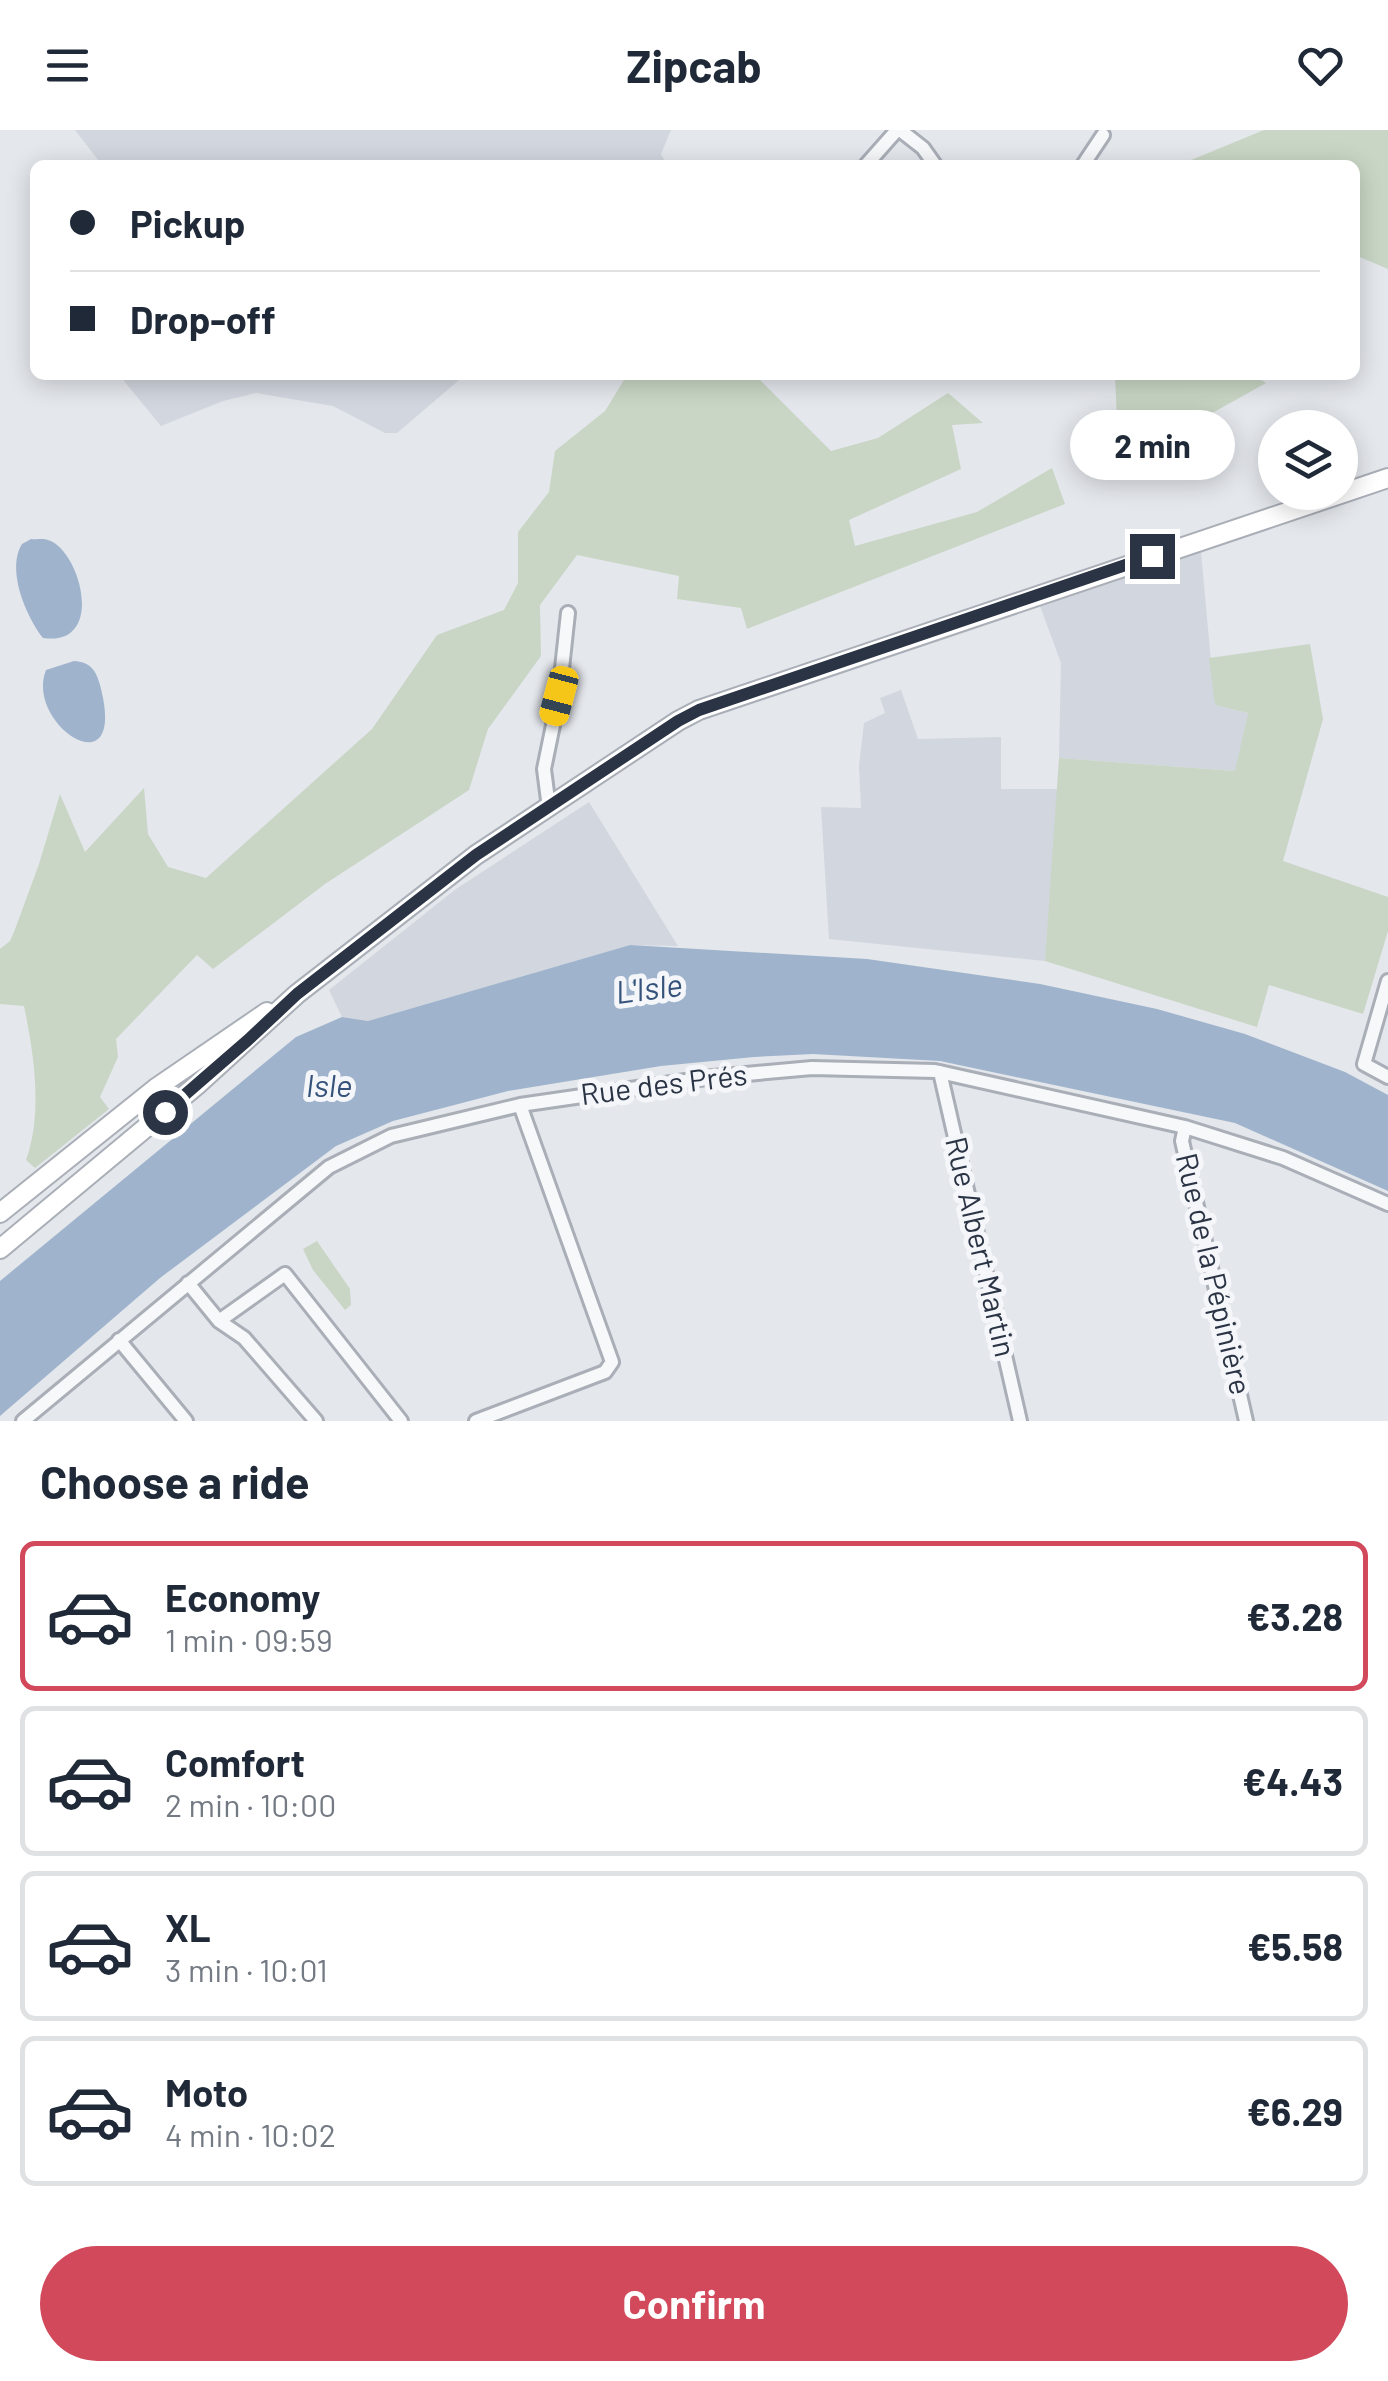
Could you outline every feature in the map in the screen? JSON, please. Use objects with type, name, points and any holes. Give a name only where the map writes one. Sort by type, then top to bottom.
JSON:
[{"type":"main road","points":[[0,1214],[156,1088],[297,994],[476,855],[659,732],[699,710],[1388,478]]},
{"type":"main road","points":[[0,1249],[186,1094],[297,994]]},
{"type":"main road","points":[[156,1088],[176,1085],[186,1094]]},
{"type":"main road","points":[[138,1102],[157,1104],[165,1112]]},
{"type":"street","points":[[871,160],[899,130],[923,148],[931,160]]},
{"type":"street","points":[[1086,160],[1104,135]]},
{"type":"street","points":[[549,808],[544,769],[559,696],[568,613]]},
{"type":"street","points":[[1388,981],[1364,1064],[1388,1077]]},
{"type":"street","name":"Rue des Prés","points":[[22,1421],[328,1167],[391,1136],[520,1105],[713,1077],[812,1068],[940,1072],[1185,1127],[1283,1158],[1388,1204]]},
{"type":"street","name":"Rue Albert Martin","points":[[940,1072],[1020,1421]]},
{"type":"street","points":[[476,1421],[606,1372],[612,1362],[520,1105]]},
{"type":"street","name":"Rue de la Pépinière","points":[[1185,1127],[1182,1141],[1246,1421]]},
{"type":"street","points":[[219,1320],[286,1274],[401,1421]]},
{"type":"street","points":[[188,1283],[219,1320],[244,1338],[316,1421]]},
{"type":"street","points":[[119,1340],[186,1421]]},
{"type":"shaded area","points":[[75,130],[671,130],[661,154],[664,160],[98,160]]},
{"type":"shaded area","points":[[123,380],[459,380],[397,433],[385,433],[333,406],[256,393],[223,401],[161,426]]},
{"type":"shaded area","points":[[1201,552],[1215,705],[1248,713],[1236,771],[1059,758],[1061,663],[1040,606]]},
{"type":"shaded area","points":[[901,690],[918,739],[1001,737],[1001,789],[1058,789],[1045,961],[829,939],[821,807],[861,808],[859,766],[864,723],[885,713],[880,698]]},
{"type":"shaded area","points":[[589,802],[678,946],[630,945],[368,1021],[342,1017],[329,990],[456,889]]},
{"type":"green space","points":[[1264,130],[1388,130],[1388,269],[1360,257],[1360,160],[1191,160]]},
{"type":"green space","points":[[624,380],[760,380],[831,451],[878,438],[948,393],[983,423],[952,425],[961,469],[849,520],[855,546],[977,512],[1052,468],[1065,504],[747,629],[741,608],[677,599],[679,576],[577,555],[540,605],[541,656],[488,729],[469,790],[325,884],[213,969],[197,955],[116,1039],[118,1057],[100,1097],[109,1109],[35,1168],[26,1160],[35,1104],[31,1044],[24,1006],[0,1004],[0,949],[14,932],[60,794],[85,852],[144,788],[148,834],[168,867],[206,878],[372,729],[437,635],[504,610],[518,583],[518,532],[549,492],[555,451],[605,411]]},
{"type":"green space","points":[[1115,380],[1266,383],[1119,465]]},
{"type":"green space","points":[[1310,644],[1323,719],[1283,861],[1388,897],[1388,931],[1363,1014],[1269,985],[1257,1027],[1045,961],[1059,758],[1235,771],[1248,713],[1215,705],[1209,658]]},
{"type":"green space","points":[[317,1241],[350,1289],[351,1305],[345,1310],[313,1270],[303,1249]]},
{"type":"water","points":[[31,539],[46,539],[60,547],[77,577],[81,613],[75,628],[63,637],[43,638],[20,592],[18,555],[22,544]]},
{"type":"water","points":[[74,661],[91,668],[100,685],[105,718],[101,736],[90,742],[76,739],[61,727],[49,711],[43,691],[46,670]]},
{"type":"water","points":[[630,945],[867,959],[1040,984],[1157,1009],[1245,1034],[1345,1072],[1388,1095],[1388,1191],[1235,1123],[940,1061],[813,1054],[661,1066],[508,1091],[393,1121],[336,1146],[160,1278],[0,1416],[0,1281],[296,1037],[342,1017],[368,1021]]},
{"type":"route","points":[[165,1112],[297,994],[476,855],[678,721],[699,710],[1152,556]]},
{"type":"water label","name":"L'Isle","points":[[649,989]]},
{"type":"water label","name":"Isle","points":[[329,1086]]}]
